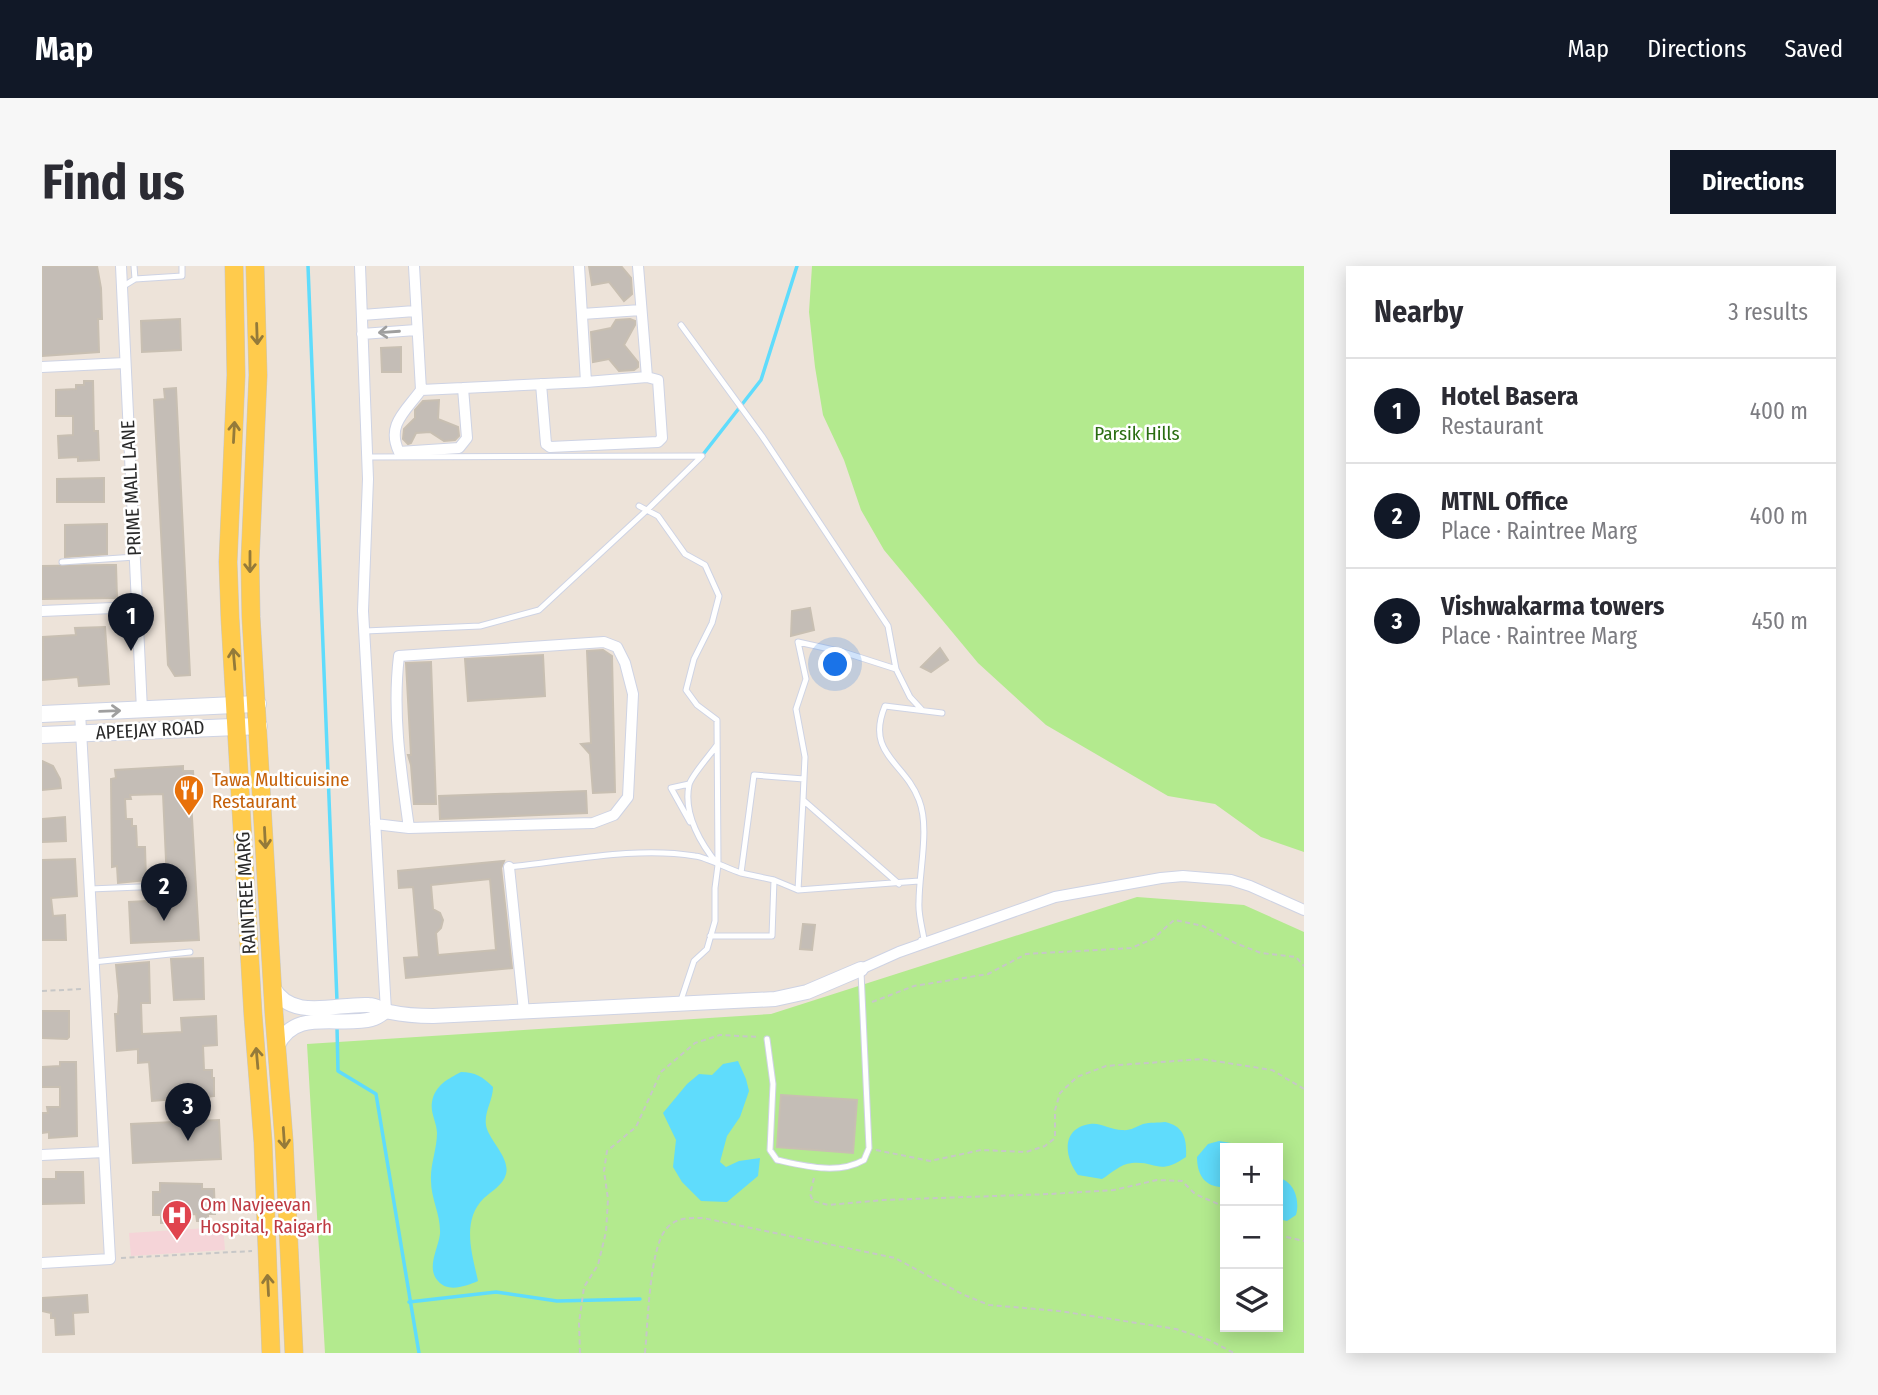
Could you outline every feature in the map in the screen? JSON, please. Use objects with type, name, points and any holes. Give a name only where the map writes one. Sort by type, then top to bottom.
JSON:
[{"type":"main road","name":"RAINTREE MARG","points":[[234,266],[236,375],[228,562],[253,1016],[263,1142],[271,1353]]},
{"type":"main road","name":"RAINTREE MARG","points":[[255,266],[258,375],[250,562],[294,1353]]},
{"type":"main road","name":"APEEJAY ROAD","points":[[42,714],[258,704]]},
{"type":"main road","name":"APEEJAY ROAD","points":[[42,735],[259,726]]},
{"type":"street","name":"PRIME MALL LANE","points":[[121,266],[142,710]]},
{"type":"street","points":[[360,266],[367,457],[363,611],[386,1011]]},
{"type":"street","points":[[414,266],[421,390],[393,429],[393,439],[399,452],[459,447],[465,443],[467,438],[463,388]]},
{"type":"street","points":[[579,266],[586,382]]},
{"type":"street","points":[[638,266],[647,377]]},
{"type":"street","points":[[582,314],[641,310]]},
{"type":"street","points":[[362,315],[415,311]]},
{"type":"street","points":[[362,334],[416,330]]},
{"type":"street","points":[[42,367],[125,363]]},
{"type":"street","points":[[421,390],[647,377],[658,380],[662,438],[658,442],[550,447],[546,444],[541,384]]},
{"type":"street","points":[[42,611],[137,607]]},
{"type":"street","points":[[375,824],[409,828],[593,822],[614,815],[628,797],[633,694],[625,663],[617,647],[604,642],[399,656],[396,685],[400,762],[409,828]]},
{"type":"street","points":[[42,1263],[110,1259],[93,989],[80,712]]},
{"type":"street","points":[[509,867],[524,1011]]},
{"type":"street","points":[[273,987],[279,998],[290,1005],[323,1014],[348,1013],[372,1005],[386,1011],[433,1016],[775,999],[820,987],[899,952],[1055,897],[1161,878],[1183,876],[1231,880],[1304,910]]},
{"type":"street","points":[[277,1047],[284,1035],[296,1025],[323,1014]]},
{"type":"street","points":[[42,1155],[104,1152]]},
{"type":"lane","points":[[134,266],[135,279]]},
{"type":"lane","points":[[122,287],[135,279],[182,276],[182,266]]},
{"type":"lane","points":[[681,325],[746,412],[888,626],[896,669],[910,697],[922,710]]},
{"type":"lane","points":[[364,637],[480,626],[539,610],[702,456],[367,457]]},
{"type":"lane","points":[[639,506],[658,516],[685,554],[705,565],[719,596],[712,623],[694,659],[686,690],[697,705],[717,720],[718,866],[715,921],[707,949],[694,961],[680,1003]]},
{"type":"lane","points":[[62,562],[135,557]]},
{"type":"lane","points":[[798,890],[805,757],[796,709],[806,679],[797,642],[843,652],[896,669]]},
{"type":"lane","points":[[767,1039],[773,1084],[770,1150],[778,1160],[817,1169],[855,1166],[864,1160],[869,1148],[860,963],[924,939],[918,904],[923,839],[920,802],[913,786],[883,747],[878,723],[885,706],[942,713]]},
{"type":"lane","points":[[717,746],[689,784],[690,812],[700,843],[718,866]]},
{"type":"lane","points":[[741,873],[754,775],[804,779]]},
{"type":"lane","points":[[689,784],[671,788],[697,834]]},
{"type":"lane","points":[[803,800],[899,884]]},
{"type":"lane","points":[[509,867],[652,852],[698,856],[718,866],[774,880],[798,890],[919,881]]},
{"type":"lane","points":[[710,936],[772,936],[774,880]]},
{"type":"lane","points":[[90,889],[164,886]]},
{"type":"lane","points":[[93,962],[190,953]]},
{"type":"path","points":[[863,1006],[914,986],[989,974],[1026,954],[1131,948],[1153,939],[1174,920],[1203,926],[1261,953],[1296,957],[1304,966]]},
{"type":"path","points":[[42,991],[93,989]]},
{"type":"path","points":[[580,1353],[579,1323],[584,1287],[598,1265],[606,1232],[608,1199],[604,1171],[607,1151],[636,1127],[661,1072],[695,1043],[720,1035],[767,1039]]},
{"type":"path","points":[[869,1148],[930,1161],[981,1150],[1026,1152],[1045,1146],[1055,1138],[1055,1110],[1060,1093],[1077,1077],[1105,1066],[1202,1059],[1272,1070],[1304,1089]]},
{"type":"path","points":[[817,1169],[810,1194],[813,1201],[828,1205],[883,1200],[1114,1190],[1157,1180],[1182,1181],[1195,1194],[1221,1206]]},
{"type":"path","points":[[645,1353],[654,1258],[666,1229],[682,1218],[703,1218],[895,1258],[962,1294],[989,1305],[1059,1311],[1176,1329],[1209,1340],[1234,1353]]},
{"type":"path","points":[[1283,1236],[1304,1241]]},
{"type":"path","points":[[110,1259],[266,1250]]},
{"type":"shaded area","name":"Om Navjeevan Hospital, Raigarh","points":[[223,1227],[225,1250],[131,1256],[129,1233]]},
{"type":"green space","name":"Parsik Hills","points":[[812,266],[1304,266],[1304,852],[1261,837],[1215,804],[1168,796],[1046,725],[978,663],[884,550],[861,510],[844,460],[823,415],[809,312]]},
{"type":"green space","points":[[1137,897],[1244,905],[1304,932],[1304,1353],[325,1353],[307,1044],[771,1014]]},
{"type":"water","points":[[738,1061],[749,1091],[740,1117],[727,1136],[720,1162],[726,1167],[739,1161],[760,1158],[758,1176],[727,1202],[701,1201],[682,1182],[673,1167],[676,1140],[663,1113],[699,1074],[712,1075],[723,1064]]},
{"type":"water","points":[[461,1072],[478,1076],[493,1087],[486,1124],[507,1168],[497,1188],[477,1207],[470,1227],[478,1281],[452,1288],[442,1285],[433,1270],[440,1234],[431,1188],[437,1133],[432,1106],[439,1087]]},
{"type":"water","points":[[1165,1122],[1180,1130],[1185,1139],[1186,1157],[1177,1163],[1163,1167],[1128,1164],[1102,1179],[1078,1175],[1073,1168],[1068,1144],[1074,1131],[1081,1127],[1094,1124],[1125,1130],[1146,1123]]},
{"type":"water","points":[[1219,1141],[1231,1143],[1220,1143],[1220,1187],[1204,1180],[1197,1164],[1197,1157],[1208,1144]]},
{"type":"water","points":[[1283,1180],[1289,1183],[1297,1198],[1296,1215],[1287,1221],[1283,1220]]},
{"type":"building","points":[[42,266],[97,266],[102,319],[98,319],[99,352],[42,356]]},
{"type":"building","points":[[589,266],[621,266],[631,278],[632,294],[624,301],[609,282],[592,285]]},
{"type":"building","points":[[180,319],[181,350],[142,352],[141,321]]},
{"type":"building","points":[[616,320],[635,321],[635,325],[624,345],[638,362],[638,367],[634,370],[619,371],[609,359],[593,362],[591,332],[611,328]]},
{"type":"building","points":[[401,347],[401,372],[382,372],[381,348]]},
{"type":"building","points":[[84,381],[93,381],[94,431],[98,431],[99,460],[59,458],[58,436],[73,435],[73,416],[56,416],[56,390],[76,389],[76,385],[84,385]]},
{"type":"building","points":[[176,388],[190,675],[175,676],[168,665],[154,400],[165,399],[164,389]]},
{"type":"building","points":[[439,400],[438,419],[458,427],[459,436],[455,440],[444,441],[430,432],[416,433],[408,444],[403,439],[404,429],[415,418],[415,410],[423,401]]},
{"type":"building","points":[[104,478],[104,502],[57,502],[57,479]]},
{"type":"building","points":[[107,524],[107,554],[65,557],[65,525]]},
{"type":"building","points":[[116,565],[117,598],[42,599],[42,566]]},
{"type":"building","points":[[810,608],[814,630],[791,636],[792,611]]},
{"type":"building","points":[[105,627],[109,684],[79,686],[78,677],[42,680],[43,637],[76,635],[75,628]]},
{"type":"building","points":[[940,648],[948,660],[931,672],[921,667]]},
{"type":"building","points":[[603,650],[612,656],[615,792],[593,793],[590,754],[581,744],[591,743],[587,651]]},
{"type":"building","points":[[543,655],[545,696],[468,701],[465,659]]},
{"type":"building","points":[[431,662],[436,804],[414,804],[408,755],[411,755],[406,663]]},
{"type":"building","points":[[42,761],[53,766],[60,779],[61,788],[42,790]]},
{"type":"building","points":[[183,766],[183,771],[193,771],[195,800],[191,800],[199,940],[131,943],[129,902],[168,900],[163,794],[130,795],[131,799],[125,799],[126,819],[132,819],[132,826],[136,826],[137,847],[145,847],[146,880],[118,883],[117,866],[112,867],[111,779],[116,778],[115,770]]},
{"type":"building","points":[[586,791],[587,813],[440,819],[439,796]]},
{"type":"building","points":[[65,817],[66,841],[42,842],[42,819]]},
{"type":"building","points":[[75,859],[77,896],[51,898],[53,916],[65,915],[66,940],[42,940],[42,860]]},
{"type":"building","points":[[504,861],[501,868],[512,968],[406,978],[404,958],[419,957],[413,887],[399,888],[398,871]],"holes":[[[490,879],[496,950],[438,955],[436,933],[443,920],[440,913],[433,909],[431,885]]]},
{"type":"building","points":[[803,924],[815,925],[812,950],[800,949]]},
{"type":"building","points":[[203,958],[204,999],[174,1000],[171,959]]},
{"type":"building","points":[[149,962],[150,1003],[141,1003],[142,1034],[182,1032],[181,1018],[216,1016],[217,1045],[203,1046],[204,1070],[212,1070],[214,1096],[152,1101],[149,1062],[138,1063],[138,1049],[117,1051],[115,1014],[118,1014],[119,996],[116,965]]},
{"type":"building","points":[[42,1011],[69,1011],[67,1039],[42,1038]]},
{"type":"building","points":[[60,1062],[76,1062],[77,1136],[49,1138],[49,1132],[42,1133],[42,1113],[48,1113],[47,1107],[60,1107],[60,1087],[42,1087],[42,1067],[60,1066]]},
{"type":"building","points":[[781,1095],[857,1100],[853,1153],[777,1147]]},
{"type":"building","points":[[219,1120],[221,1159],[133,1163],[131,1124]]},
{"type":"building","points":[[56,1172],[83,1172],[84,1203],[42,1204],[42,1179],[56,1179]]},
{"type":"building","points":[[160,1183],[202,1184],[202,1189],[214,1189],[215,1214],[208,1214],[208,1221],[197,1221],[196,1214],[174,1215],[174,1222],[161,1223],[161,1215],[153,1215],[153,1192],[160,1192]]},
{"type":"building","points":[[87,1295],[88,1312],[73,1313],[74,1334],[56,1335],[55,1318],[51,1318],[51,1313],[42,1311],[42,1298]]},
{"type":"waterway","points":[[308,266],[337,1001]]},
{"type":"waterway","points":[[701,457],[761,380],[797,266]]},
{"type":"waterway","points":[[337,1027],[338,1071],[376,1094],[419,1353]]},
{"type":"waterway","points":[[409,1302],[496,1292],[557,1301],[640,1299]]},
{"type":"place","name":"Hotel Basera","points":[[131,651]]},
{"type":"place","name":"Tawa Multicuisine Restaurant","points":[[189,817]]},
{"type":"place","name":"MTNL Office","points":[[164,921]]},
{"type":"place","name":"Vishwakarma towers","points":[[188,1141]]},
{"type":"place","name":"Om Navjeevan Hospital, Raigarh","points":[[177,1242]]}]
